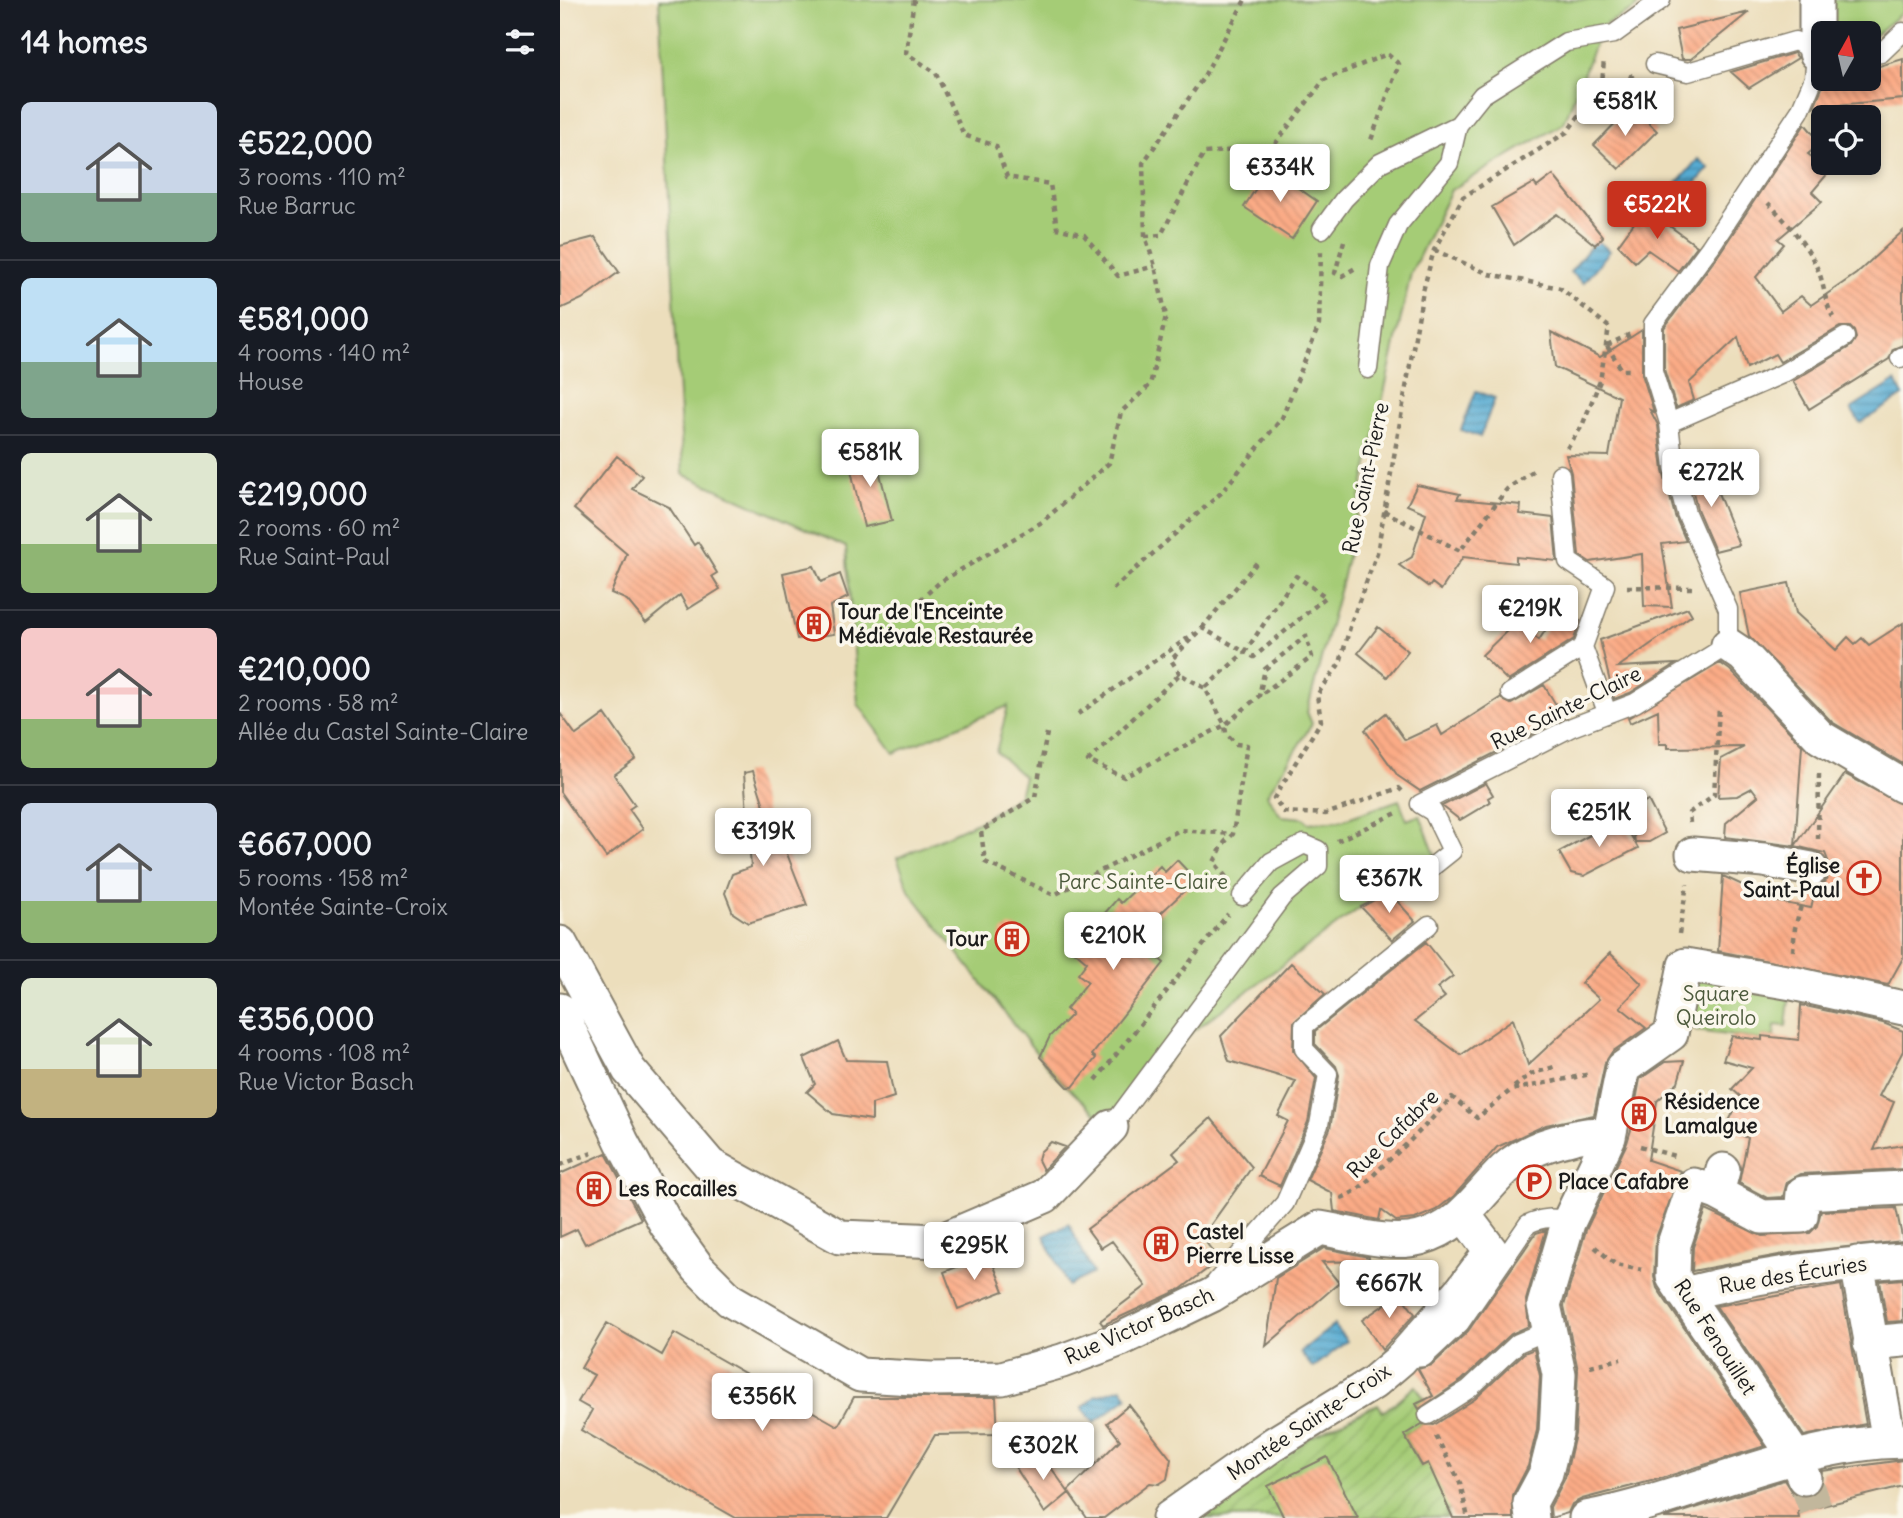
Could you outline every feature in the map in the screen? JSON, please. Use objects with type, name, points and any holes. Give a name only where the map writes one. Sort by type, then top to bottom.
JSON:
[{"type":"street","points":[[1816,0],[1818,21]]},
{"type":"street","points":[[1728,645],[1743,654],[1820,737],[1903,786]]},
{"type":"street","points":[[1693,854],[1764,860],[1811,869]]},
{"type":"street","points":[[560,943],[629,1070],[710,1164],[840,1237],[940,1241],[1045,1196],[1111,1127]]},
{"type":"street","points":[[1532,1518],[1530,1503],[1546,1473],[1556,1433],[1559,1374],[1544,1305],[1568,1223],[1609,1137],[1623,1068],[1671,1034],[1685,965],[1903,1008]]},
{"type":"street","name":"Rue Victor Basch","points":[[560,1010],[660,1212],[698,1268],[730,1300],[860,1375],[931,1379],[1002,1378],[1062,1361],[1121,1339],[1212,1295],[1320,1228],[1400,1241],[1419,1238],[1448,1227],[1464,1215]]},
{"type":"street","points":[[1464,1215],[1506,1168],[1521,1157],[1542,1147],[1583,1135],[1600,1134],[1609,1137]]},
{"type":"street","points":[[1720,1182],[1762,1217],[1801,1216],[1802,1194],[1903,1188]]},
{"type":"street","name":"Rue Fenouillet","points":[[1720,1182],[1694,1185],[1674,1244],[1679,1285],[1799,1466]]},
{"type":"street","name":"Montée Sainte-Croix","points":[[1169,1518],[1275,1443],[1373,1383],[1400,1360],[1462,1290],[1491,1251],[1464,1215]]},
{"type":"street","name":"Rue des Écuries","points":[[1679,1285],[1721,1284],[1857,1263],[1903,1260]]},
{"type":"street","points":[[1586,1518],[1620,1515],[1896,1441],[1870,1343],[1857,1263]]},
{"type":"street","points":[[1870,1343],[1903,1340]]},
{"type":"lane","points":[[1368,369],[1380,266],[1398,225],[1449,163],[1458,125],[1482,95],[1566,42],[1614,34],[1661,0]]},
{"type":"lane","points":[[1881,53],[1903,32]]},
{"type":"lane","points":[[1655,64],[1688,72],[1795,41],[1811,49]]},
{"type":"lane","points":[[1728,645],[1728,609],[1686,513],[1674,468],[1670,422],[1653,372],[1653,324],[1751,186],[1800,111],[1811,85]]},
{"type":"lane","points":[[1322,229],[1344,199],[1380,163],[1458,125]]},
{"type":"lane","points":[[1670,422],[1782,374],[1845,337]]},
{"type":"lane","points":[[1510,693],[1583,647],[1605,586],[1568,561],[1553,468]]},
{"type":"lane","name":"Rue Sainte-Claire","points":[[1420,804],[1607,712],[1635,703],[1728,645]]},
{"type":"lane","points":[[1583,647],[1607,712]]},
{"type":"lane","points":[[1403,890],[1452,851],[1433,812],[1420,804]]},
{"type":"lane","points":[[1111,1127],[1282,897],[1318,866],[1318,850],[1304,844],[1271,862],[1242,896]]},
{"type":"lane","points":[[1212,1295],[1217,1277],[1285,1203],[1319,1125],[1328,1074],[1304,1049],[1304,1026],[1429,925]]},
{"type":"lane","points":[[1400,1360],[1424,1357],[1460,1323],[1528,1224],[1537,1219],[1558,1219],[1568,1223]]},
{"type":"lane","points":[[1428,1415],[1469,1389],[1518,1343],[1549,1330]]},
{"type":"path","points":[[914,0],[906,52],[936,73],[964,135],[996,146],[1007,177],[1050,184],[1057,228],[1084,235],[1118,276],[1155,266]]},
{"type":"path","points":[[920,600],[940,582],[1042,522],[1109,463],[1121,412],[1150,385],[1166,316],[1145,236],[1143,163],[1203,78],[1245,0]]},
{"type":"path","points":[[1145,236],[1161,235],[1204,153],[1235,150],[1262,161],[1324,80],[1387,54],[1399,64],[1370,145],[1380,163]]},
{"type":"path","name":"Rue Saint-Pierre","points":[[1399,788],[1326,814],[1284,812],[1274,798],[1321,721],[1317,695],[1340,663],[1352,620],[1377,553],[1423,291],[1434,250],[1464,197],[1567,132],[1602,85],[1620,85],[1642,67],[1655,64]]},
{"type":"path","points":[[1751,186],[1790,226],[1820,274],[1826,305],[1845,337]]},
{"type":"path","points":[[1112,589],[1221,493],[1282,418],[1319,324],[1322,229]]},
{"type":"path","points":[[1434,250],[1489,274],[1560,288],[1609,327],[1600,380],[1582,426]]},
{"type":"path","points":[[1555,456],[1565,449]]},
{"type":"path","points":[[1384,511],[1460,551],[1507,489],[1553,468]]},
{"type":"path","points":[[1096,1080],[1242,896],[1214,862],[1224,843],[1233,834],[1247,745],[1236,744],[1226,733],[1225,724],[1205,688],[1180,674],[1171,660],[1202,628],[1259,559]]},
{"type":"path","points":[[1202,628],[1245,652],[1254,657],[1326,597],[1296,576],[1245,652],[1205,688]]},
{"type":"path","points":[[1605,586],[1720,587]]},
{"type":"path","points":[[1078,714],[1202,628]]},
{"type":"path","points":[[1180,674],[1088,761],[1124,777],[1225,724],[1259,695],[1312,657],[1306,636],[1265,669],[1259,695]]},
{"type":"path","points":[[1047,733],[1035,797],[981,831],[985,862],[1054,895],[1180,830],[1233,834]]},
{"type":"path","points":[[1793,953],[1795,928],[1818,846],[1820,737]]},
{"type":"path","points":[[1318,850],[1420,804]]},
{"type":"path","points":[[1511,1090],[1531,1074],[1557,1066]]},
{"type":"path","name":"Rue Cafabre","points":[[1335,1200],[1359,1191],[1387,1162],[1408,1146],[1452,1097],[1477,1118],[1511,1090],[1623,1068]]},
{"type":"path","points":[[1609,1137],[1720,1182]]},
{"type":"path","points":[[1568,1223],[1616,1265],[1679,1285]]},
{"type":"green space","name":"Parc Sainte-Claire","points":[[659,0],[1642,0],[1633,10],[1602,26],[1564,123],[1451,190],[1411,273],[1342,580],[1307,712],[1312,724],[1267,795],[1281,816],[1304,818],[1308,823],[1342,820],[1399,800],[1407,820],[1420,815],[1436,858],[1389,892],[1361,907],[1192,1032],[1111,1127],[1053,1074],[910,892],[897,858],[984,819],[1019,795],[1024,777],[996,752],[1008,706],[894,753],[858,704],[846,547],[683,474]]},
{"type":"green space","points":[[1829,0],[1903,0],[1903,12],[1881,29],[1881,21],[1826,21]]},
{"type":"green space","name":"Square Queirolo","points":[[1686,973],[1790,990],[1786,1026],[1775,1025],[1774,1037],[1763,1036],[1762,1040],[1698,1031],[1681,1022]]},
{"type":"green space","points":[[1416,1386],[1425,1400],[1416,1405],[1427,1421],[1404,1435],[1421,1466],[1428,1463],[1453,1508],[1446,1511],[1448,1517],[1187,1518],[1283,1451],[1378,1404],[1383,1412]]},
{"type":"water","points":[[1698,159],[1709,168],[1684,197],[1673,188]]},
{"type":"water","points":[[1596,240],[1610,251],[1583,283],[1570,272]]},
{"type":"water","points":[[1896,381],[1903,396],[1860,423],[1851,409]]},
{"type":"water","points":[[1476,391],[1495,398],[1480,437],[1461,430]]},
{"type":"water","points":[[1069,1224],[1093,1273],[1068,1286],[1044,1236]]},
{"type":"water","points":[[1334,1325],[1347,1341],[1313,1368],[1300,1352]]},
{"type":"water","points":[[1122,1388],[1128,1397],[1094,1423],[1082,1408],[1096,1396]]},
{"type":"building","points":[[1749,12],[1691,59],[1682,59],[1676,30]]},
{"type":"building","points":[[1794,53],[1798,58],[1749,88],[1731,72]]},
{"type":"building","points":[[1903,59],[1903,99],[1815,105],[1821,91],[1881,91],[1881,65]]},
{"type":"building","points":[[1628,110],[1636,117],[1640,114],[1657,131],[1619,169],[1594,145]]},
{"type":"building","points":[[1805,124],[1811,131],[1811,151],[1808,154],[1811,156],[1811,175],[1827,175],[1812,192],[1822,202],[1778,239],[1784,244],[1756,277],[1781,311],[1801,296],[1811,305],[1856,274],[1903,231],[1903,345],[1893,349],[1889,359],[1809,409],[1793,381],[1851,346],[1856,338],[1854,331],[1850,327],[1840,327],[1780,362],[1775,354],[1747,368],[1738,337],[1689,383],[1694,400],[1676,408],[1664,369],[1664,328],[1719,254]]},
{"type":"building","points":[[1269,168],[1317,201],[1292,239],[1244,207]]},
{"type":"building","points":[[1553,175],[1603,237],[1595,245],[1557,214],[1514,245],[1492,207],[1534,183],[1537,187]]},
{"type":"building","points":[[1645,208],[1697,246],[1678,271],[1648,250],[1635,262],[1618,245]]},
{"type":"building","points":[[595,237],[619,272],[582,299],[560,309],[560,246]]},
{"type":"building","points":[[1642,330],[1642,374],[1654,412],[1650,410],[1658,425],[1663,471],[1675,516],[1686,541],[1662,544],[1672,607],[1644,606],[1642,554],[1590,562],[1579,555],[1571,473],[1566,455],[1609,456],[1619,397],[1555,367],[1551,332],[1600,357]]},
{"type":"building","points":[[874,450],[892,521],[864,527],[848,457]]},
{"type":"building","points":[[1683,450],[1718,493],[1739,545],[1715,551],[1697,509]]},
{"type":"building","points":[[617,456],[642,476],[632,489],[669,507],[694,545],[698,542],[717,573],[712,576],[720,589],[688,609],[680,595],[646,623],[627,600],[611,593],[627,554],[574,509]]},
{"type":"building","points":[[1417,485],[1460,494],[1457,499],[1521,505],[1520,514],[1553,518],[1557,561],[1516,557],[1516,563],[1463,557],[1441,590],[1432,583],[1429,587],[1399,565],[1412,557],[1426,513],[1407,505]]},
{"type":"building","points":[[814,566],[821,582],[840,574],[848,597],[830,606],[834,634],[797,639],[783,573]]},
{"type":"building","points":[[1789,583],[1796,613],[1836,650],[1848,637],[1855,644],[1862,638],[1869,645],[1903,623],[1903,764],[1832,722],[1749,636],[1740,593]]},
{"type":"building","points":[[1688,608],[1692,615],[1618,667],[1676,664],[1630,693],[1614,699],[1600,640]]},
{"type":"building","points":[[1559,609],[1580,621],[1574,639],[1508,681],[1482,655],[1516,622],[1539,640]]},
{"type":"building","points":[[1378,627],[1408,651],[1387,677],[1358,653]]},
{"type":"building","points":[[1720,663],[1730,670],[1802,745],[1795,846],[1725,837],[1726,823],[1758,796],[1752,788],[1737,796],[1718,797],[1721,759],[1744,747],[1668,748],[1668,744],[1659,744],[1658,710],[1630,723],[1628,718]]},
{"type":"building","points":[[1544,685],[1564,718],[1420,791],[1398,776],[1365,730],[1386,713],[1405,740],[1437,725],[1442,735],[1500,698],[1511,704]]},
{"type":"building","points":[[560,713],[576,735],[605,714],[636,759],[614,775],[635,805],[629,809],[643,829],[606,857],[560,792]]},
{"type":"building","points":[[753,771],[776,843],[782,841],[807,905],[748,923],[733,913],[725,893],[732,874],[751,867],[744,773]]},
{"type":"building","name":"Église Saint-Paul","points":[[1845,774],[1903,805],[1903,958],[1888,985],[1718,951],[1723,876],[1779,902],[1811,908],[1816,887],[1825,882],[1830,873],[1829,863],[1825,853],[1795,846]]},
{"type":"building","points":[[1486,783],[1493,795],[1488,798],[1490,802],[1460,820],[1442,806]]},
{"type":"building","points":[[1648,800],[1665,833],[1649,842],[1635,842],[1630,810]]},
{"type":"building","points":[[1621,818],[1638,848],[1584,876],[1571,873],[1559,852]]},
{"type":"building","points":[[1177,860],[1196,880],[1147,926],[1161,940],[1151,952],[1164,963],[1092,1055],[1096,1058],[1073,1087],[1068,1087],[1040,1057],[1050,1036],[1072,1014],[1066,1009],[1088,982],[1078,974],[1087,962],[1073,950],[1117,899],[1121,903],[1160,866],[1165,872]]},
{"type":"building","points":[[1389,892],[1415,921],[1392,940],[1361,907]]},
{"type":"building","name":"Tour","points":[[1007,927],[1017,927],[1024,934],[1024,944],[1017,951],[1007,951],[1000,944],[1000,934]]},
{"type":"building","points":[[1426,942],[1453,976],[1437,988],[1445,997],[1415,1021],[1461,1055],[1513,1019],[1528,1065],[1599,999],[1581,983],[1610,953],[1642,984],[1620,1007],[1646,1028],[1612,1052],[1605,1063],[1594,1115],[1546,1125],[1497,1147],[1454,1196],[1436,1210],[1415,1219],[1396,1221],[1381,1210],[1379,1220],[1334,1211],[1332,1193],[1307,1180],[1330,1129],[1339,1075],[1336,1066],[1315,1044],[1315,1031]]},
{"type":"building","points":[[1291,963],[1325,994],[1294,1022],[1293,1050],[1316,1078],[1308,1122],[1280,1186],[1259,1176],[1288,1121],[1278,1116],[1296,1081],[1229,1061],[1221,1036]]},
{"type":"building","points":[[1801,1005],[1883,1023],[1903,1031],[1903,1051],[1879,1096],[1894,1102],[1874,1150],[1903,1145],[1903,1169],[1801,1174],[1787,1182],[1783,1197],[1767,1198],[1739,1183],[1748,1138],[1726,1127],[1741,1097],[1732,1089],[1752,1068],[1723,1060],[1732,1036],[1762,1040],[1762,1036],[1799,1040]]},
{"type":"building","points":[[838,1041],[846,1060],[887,1061],[894,1097],[872,1104],[872,1120],[833,1114],[807,1092],[815,1084],[804,1058]]},
{"type":"building","points":[[1684,1061],[1678,1082],[1657,1101],[1648,1160],[1681,1171],[1656,1238],[1654,1277],[1657,1288],[1765,1446],[1659,1479],[1582,1499],[1572,1504],[1568,1513],[1551,1518],[1550,1507],[1565,1478],[1575,1434],[1578,1370],[1564,1306],[1586,1230],[1627,1143],[1637,1110],[1634,1111],[1640,1079],[1665,1062]]},
{"type":"building","points":[[1211,1118],[1252,1167],[1202,1237],[1219,1260],[1181,1289],[1103,1325],[1100,1321],[1146,1286],[1112,1241],[1101,1248],[1087,1229],[1179,1160],[1173,1153]]},
{"type":"building","points":[[1051,1142],[1065,1147],[1043,1170],[1038,1160],[1040,1152]]},
{"type":"building","name":"Les Rocailles","points":[[606,1153],[641,1219],[585,1244],[577,1229],[560,1237],[560,1174]]},
{"type":"building","points":[[1896,1208],[1903,1241],[1790,1253],[1692,1271],[1693,1247],[1706,1210],[1762,1236],[1810,1233],[1817,1226],[1821,1211]]},
{"type":"building","points":[[1546,1230],[1526,1300],[1529,1326],[1511,1334],[1462,1380],[1419,1409],[1416,1404],[1433,1396],[1418,1369],[1432,1365],[1468,1331],[1536,1233]]},
{"type":"building","points":[[1324,1248],[1369,1257],[1368,1261],[1322,1262],[1339,1283],[1266,1346],[1276,1278]]},
{"type":"building","points":[[989,1254],[1004,1291],[958,1309],[944,1272]]},
{"type":"building","points":[[1903,1279],[1903,1321],[1887,1322],[1880,1281]]},
{"type":"building","points":[[1841,1285],[1866,1424],[1804,1436],[1716,1306]]},
{"type":"building","points":[[1400,1294],[1415,1314],[1382,1350],[1362,1320]]},
{"type":"building","points":[[607,1323],[662,1355],[674,1333],[838,1426],[854,1397],[996,1397],[998,1434],[935,1435],[886,1518],[736,1518],[581,1430],[592,1410],[578,1402],[594,1375],[581,1368]]},
{"type":"building","points":[[1534,1349],[1540,1376],[1537,1430],[1528,1466],[1513,1495],[1513,1518],[1453,1518],[1428,1463],[1422,1466],[1404,1435],[1422,1424],[1434,1425],[1475,1399],[1524,1353]]},
{"type":"building","points":[[1129,1405],[1171,1459],[1167,1479],[1159,1484],[1150,1483],[1104,1518],[1087,1518],[1068,1491],[1120,1440],[1107,1423]]},
{"type":"building","points":[[1040,1452],[1069,1493],[1045,1513],[1016,1468]]},
{"type":"building","points":[[1327,1457],[1358,1518],[1284,1518],[1268,1486]]},
{"type":"building","points":[[1903,1460],[1903,1486],[1798,1512],[1799,1518],[1664,1518],[1784,1480],[1793,1494],[1811,1496],[1820,1489],[1822,1471]]},
{"type":"tunnel","points":[[1804,1478],[1819,1518]]},
{"type":"place","name":"Tour de l'Enceinte Médiévale Restaurée","points":[[814,624]]},
{"type":"place","name":"Église Saint-Paul","points":[[1864,878]]},
{"type":"place","name":"Tour","points":[[1012,939]]},
{"type":"place","name":"Résidence Lamalgue","points":[[1639,1114]]},
{"type":"place","name":"Place Cafabre","points":[[1534,1182]]},
{"type":"place","name":"Les Rocailles","points":[[594,1189]]},
{"type":"place","name":"Castel Pierre Lisse","points":[[1161,1244]]}]
